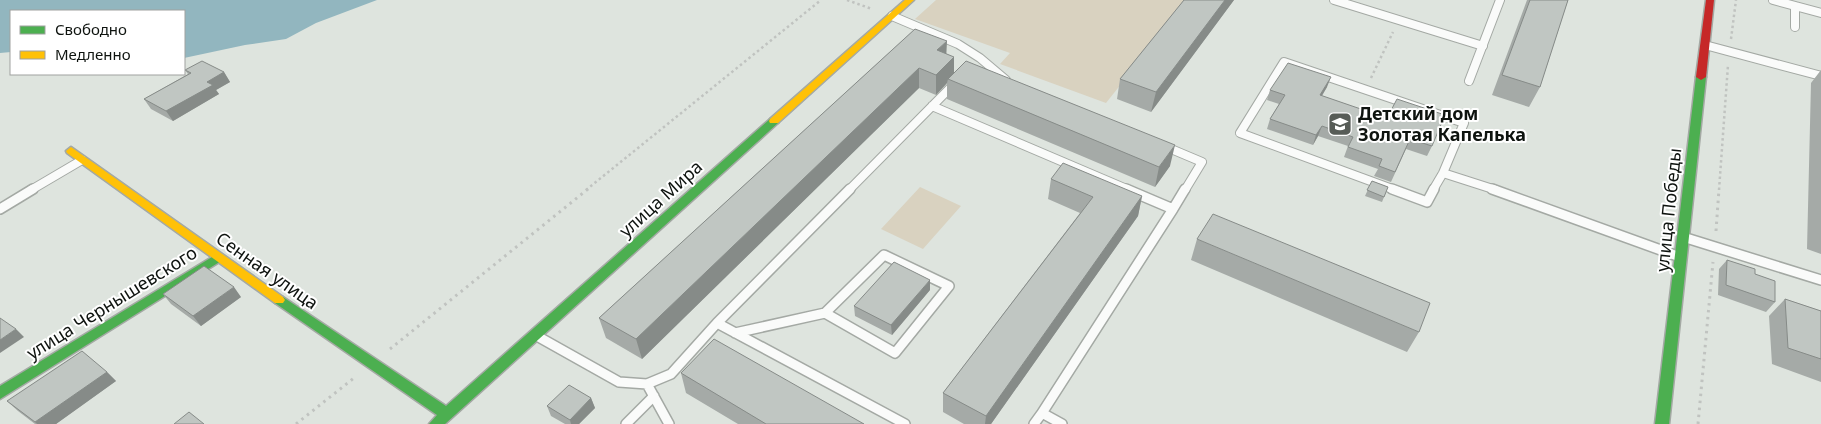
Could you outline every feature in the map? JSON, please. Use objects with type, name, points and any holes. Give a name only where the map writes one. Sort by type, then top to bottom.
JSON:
[{"type":"street","name":"улица Мира","points":[[436,424],[910,0]]},
{"type":"street","name":"улица Победы","points":[[1662,424],[1710,0]]},
{"type":"street","name":"Сенная улица","points":[[71,151],[217,258],[371,364],[448,414]]},
{"type":"street","name":"улица Чернышевского","points":[[0,393],[217,258]]},
{"type":"lane","points":[[1334,0],[1483,46]]},
{"type":"lane","points":[[1469,81],[1500,0]]},
{"type":"lane","points":[[1773,0],[1821,12]]},
{"type":"lane","points":[[1795,6],[1795,27]]},
{"type":"lane","points":[[892,16],[958,44],[976,61],[1012,83]]},
{"type":"lane","points":[[1705,45],[1821,76]]},
{"type":"lane","points":[[1284,62],[1464,123],[1443,173],[1427,202],[1240,133],[1284,62]]},
{"type":"lane","points":[[535,335],[619,382],[647,384],[671,374],[718,323],[959,78]]},
{"type":"lane","points":[[932,106],[1173,209]]},
{"type":"lane","points":[[1034,424],[1202,162],[1157,143]]},
{"type":"lane","points":[[0,209],[82,160]]},
{"type":"lane","points":[[1443,173],[1523,199],[1681,257]]},
{"type":"lane","points":[[1683,237],[1821,280]]},
{"type":"lane","points":[[735,332],[825,313],[884,255],[949,286],[895,353],[825,313]]},
{"type":"lane","points":[[718,323],[904,424]]},
{"type":"lane","points":[[647,384],[669,424]]},
{"type":"lane","points":[[626,424],[654,396]]},
{"type":"lane","points":[[1042,413],[1062,424]]},
{"type":"path","points":[[296,424],[821,0]]},
{"type":"path","points":[[847,0],[892,16]]},
{"type":"path","points":[[1698,424],[1706,349],[1729,51],[1736,0]]},
{"type":"path","points":[[1365,89],[1399,20]]},
{"type":"shaded area","points":[[936,0],[1188,0],[1106,103],[1000,64],[1010,53],[915,19]]},
{"type":"shaded area","points":[[920,187],[961,206],[923,249],[881,229]]},
{"type":"water","points":[[0,0],[377,0],[316,23],[286,39],[245,45],[185,58],[185,10],[10,10],[10,52],[0,53]]},
{"type":"building","points":[[1184,0],[1225,0],[1156,92],[1120,79]]},
{"type":"building","points":[[1530,0],[1568,0],[1540,87],[1502,75]]},
{"type":"building","points":[[915,29],[947,41],[937,50],[954,57],[936,75],[919,68],[636,339],[599,318]]},
{"type":"building","points":[[202,61],[224,72],[207,82],[213,85],[166,111],[144,99],[191,73],[185,70]]},
{"type":"building","points":[[966,61],[1175,145],[1159,167],[948,79]]},
{"type":"building","points":[[1288,63],[1331,77],[1320,95],[1387,118],[1397,99],[1445,115],[1432,146],[1410,139],[1395,172],[1379,166],[1382,159],[1348,147],[1353,137],[1322,126],[1316,135],[1270,119],[1285,95],[1270,90]]},
{"type":"building","points":[[1063,163],[1142,196],[986,416],[943,393],[1093,197],[1051,179]]},
{"type":"building","points":[[1372,181],[1388,187],[1384,197],[1367,190]]},
{"type":"building","points":[[1213,214],[1430,303],[1419,332],[1197,239]]},
{"type":"building","points":[[1727,260],[1755,269],[1755,274],[1775,281],[1775,302],[1726,285]]},
{"type":"building","points":[[894,262],[930,280],[891,325],[854,306]]},
{"type":"building","points":[[204,266],[234,287],[193,316],[163,294]]},
{"type":"building","points":[[1785,299],[1821,311],[1821,359],[1788,348]]},
{"type":"building","points":[[0,318],[16,329],[0,340]]},
{"type":"building","points":[[714,339],[864,424],[766,424],[681,373]]},
{"type":"building","points":[[82,351],[107,372],[35,422],[7,401]]},
{"type":"building","points":[[569,385],[591,398],[570,420],[547,406]]},
{"type":"building","points":[[189,412],[204,424],[174,424]]},
{"type":"traffic: fast","points":[[1662,424],[1701,77]]},
{"type":"traffic: fast","points":[[436,424],[774,121]]},
{"type":"traffic: fast","points":[[0,393],[217,258]]},
{"type":"traffic: fast","points":[[279,300],[447,414]]},
{"type":"traffic: slow","points":[[774,121],[910,0]]},
{"type":"traffic: slow","points":[[71,151],[279,300]]},
{"type":"traffic: jam","points":[[1701,77],[1710,0]]},
{"type":"place","name":"Детский дом Золотая Капелька","points":[[1340,124]]}]
